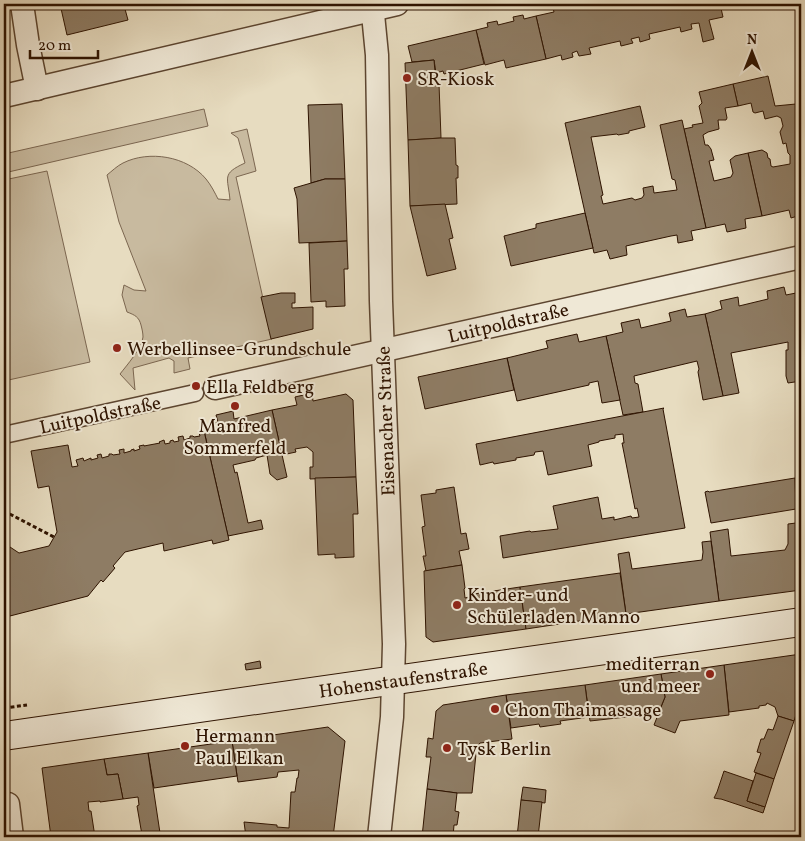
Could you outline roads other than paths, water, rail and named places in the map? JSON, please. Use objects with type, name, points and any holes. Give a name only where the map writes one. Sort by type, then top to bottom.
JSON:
[{"type":"main road","name":"Hohenstaufenstraße","points":[[4,736],[801,622]]},
{"type":"street","points":[[22,4],[37,88]]},
{"type":"street","points":[[4,96],[372,7],[397,4]]},
{"type":"street","name":"Eisenacher Straße","points":[[372,7],[377,55],[383,350],[394,638],[392,716],[379,837]]},
{"type":"street","name":"Luitpoldstraße","points":[[4,435],[801,257]]},
{"type":"street","points":[[8,804],[12,837]]},
{"type":"place","name":"SR-Kiosk","points":[[407,78]]},
{"type":"place","name":"Werbellinsee-Grundschule","points":[[117,348]]},
{"type":"place","name":"Ella Feldberg","points":[[196,386]]},
{"type":"place","name":"Manfred Sommerfeld","points":[[235,406]]},
{"type":"place","name":"Kinder- und Schülerladen Manno","points":[[457,605]]},
{"type":"place","name":"mediterran und meer","points":[[710,674]]},
{"type":"place","name":"Chon Thaimassage","points":[[495,709]]},
{"type":"place","name":"Hermann Paul Elkan","points":[[185,746]]},
{"type":"place","name":"Tysk Berlin","points":[[447,748]]}]
